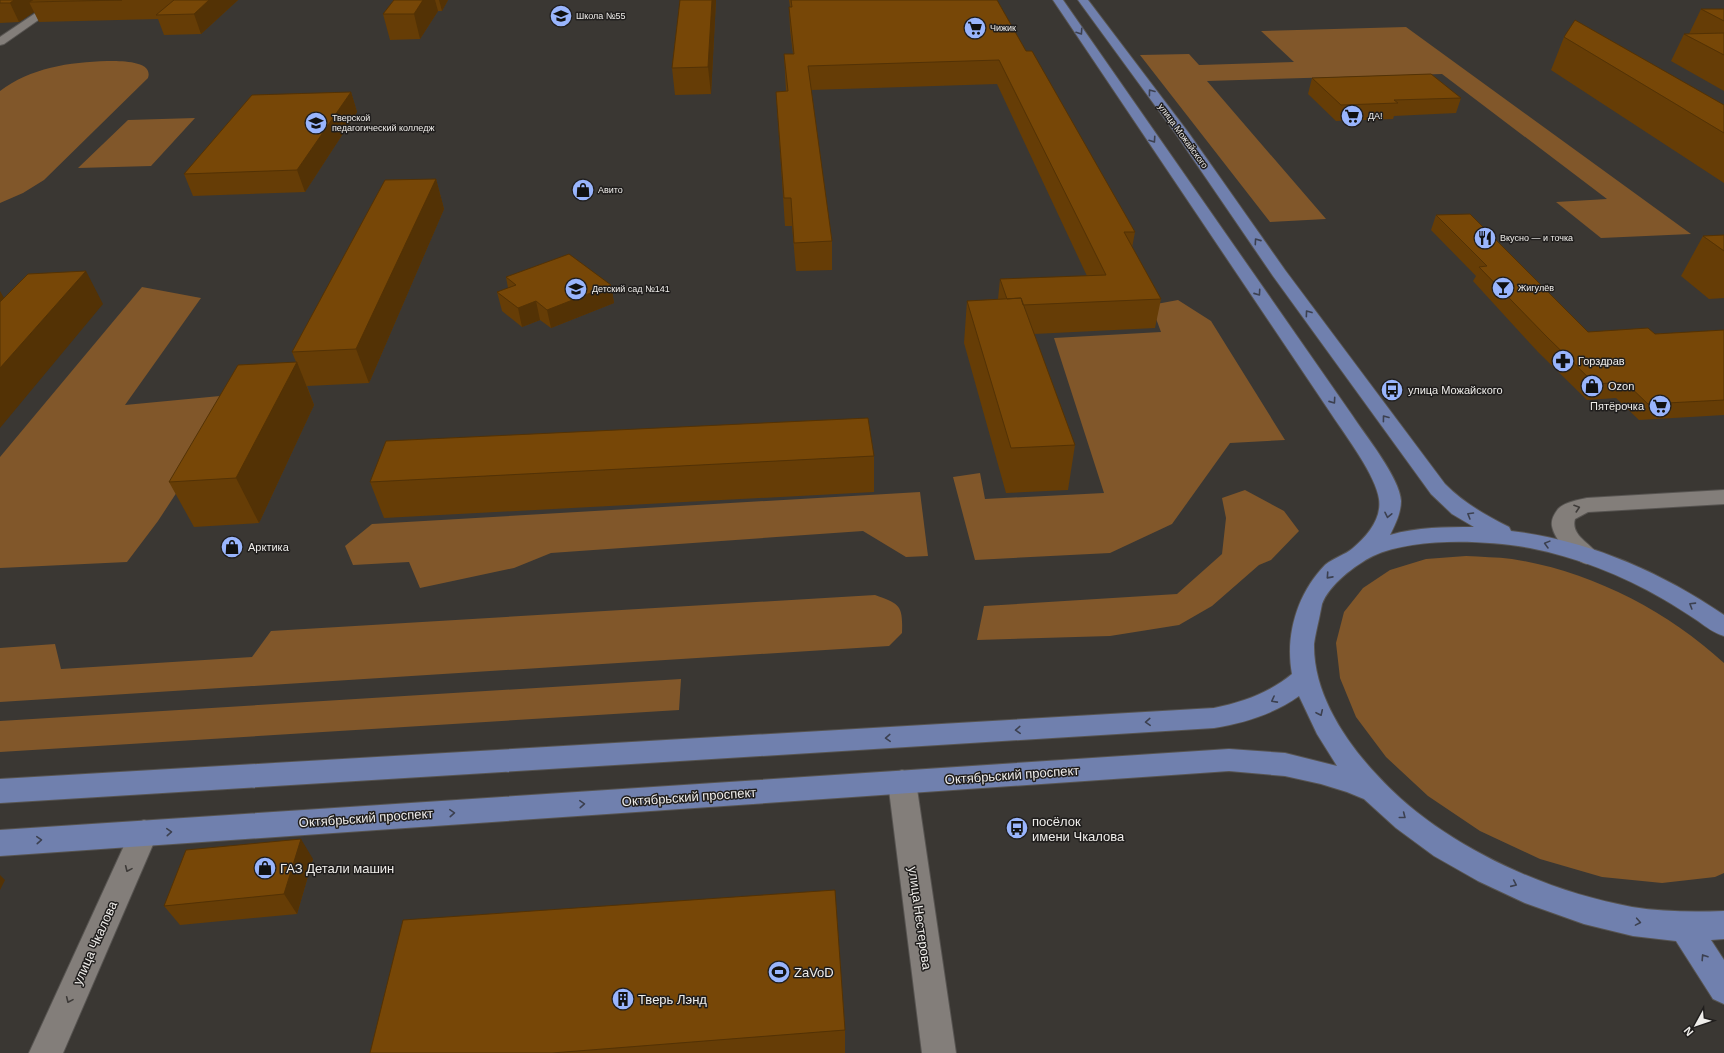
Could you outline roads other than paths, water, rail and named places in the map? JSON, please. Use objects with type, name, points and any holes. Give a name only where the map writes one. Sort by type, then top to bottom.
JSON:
[{"type":"main road","points":[[1058,0],[1342,415],[1384,480],[1390,500],[1387,520],[1377,538],[1333,571],[1323,583],[1308,609],[1304,625],[1302,641],[1306,677],[1321,716],[1334,741],[1352,766],[1374,791],[1400,814],[1429,836],[1497,876],[1571,906],[1610,917],[1648,924],[1685,927],[1724,925]]},
{"type":"main road","name":"улица Можайского","points":[[1083,0],[1183,135],[1284,279],[1438,489],[1450,502],[1466,513],[1490,527],[1518,538]]},
{"type":"main road","points":[[1359,552],[1393,541],[1431,535],[1473,534],[1518,538],[1559,547],[1588,556],[1639,577],[1689,603],[1724,627]]},
{"type":"main road","points":[[0,791],[1214,718],[1245,712],[1266,704],[1290,690],[1306,677]]},
{"type":"main road","name":"Октябрьский проспект","points":[[0,843],[1244,760],[1276,762],[1308,768],[1341,778],[1374,791]]},
{"type":"main road","points":[[1685,927],[1724,988]]},
{"type":"street","points":[[0,42],[62,0]]},
{"type":"street","points":[[1588,556],[1573,545],[1564,532],[1562,521],[1567,512],[1572,509],[1587,505],[1724,497]]},
{"type":"street","name":"улица Нестерова","points":[[902,782],[939,1053]]},
{"type":"street","name":"улица Чкалова","points":[[46,1053],[144,833]]},
{"type":"place","name":"Школа №55","points":[[561,16]]},
{"type":"place","name":"Чижик","points":[[975,28]]},
{"type":"place","name":"ДА!","points":[[1352,116]]},
{"type":"place","name":"Тверской педагогический колледж","points":[[316,123]]},
{"type":"place","name":"Авито","points":[[583,190]]},
{"type":"place","name":"Вкусно — и точка","points":[[1485,238]]},
{"type":"place","name":"Жигулёв","points":[[1503,288]]},
{"type":"place","name":"Детский сад №141","points":[[576,289]]},
{"type":"place","name":"Горздрав","points":[[1563,361]]},
{"type":"place","name":"Ozon","points":[[1592,386]]},
{"type":"place","name":"улица Можайского","points":[[1392,390]]},
{"type":"place","name":"Пятёрочка","points":[[1660,406]]},
{"type":"place","name":"Арктика","points":[[232,547]]},
{"type":"place","name":"посёлок имени Чкалова","points":[[1017,828]]},
{"type":"place","name":"ГАЗ Детали машин","points":[[265,868]]},
{"type":"place","name":"ZaVoD","points":[[779,972]]},
{"type":"place","name":"Тверь Лэнд","points":[[623,999]]}]
